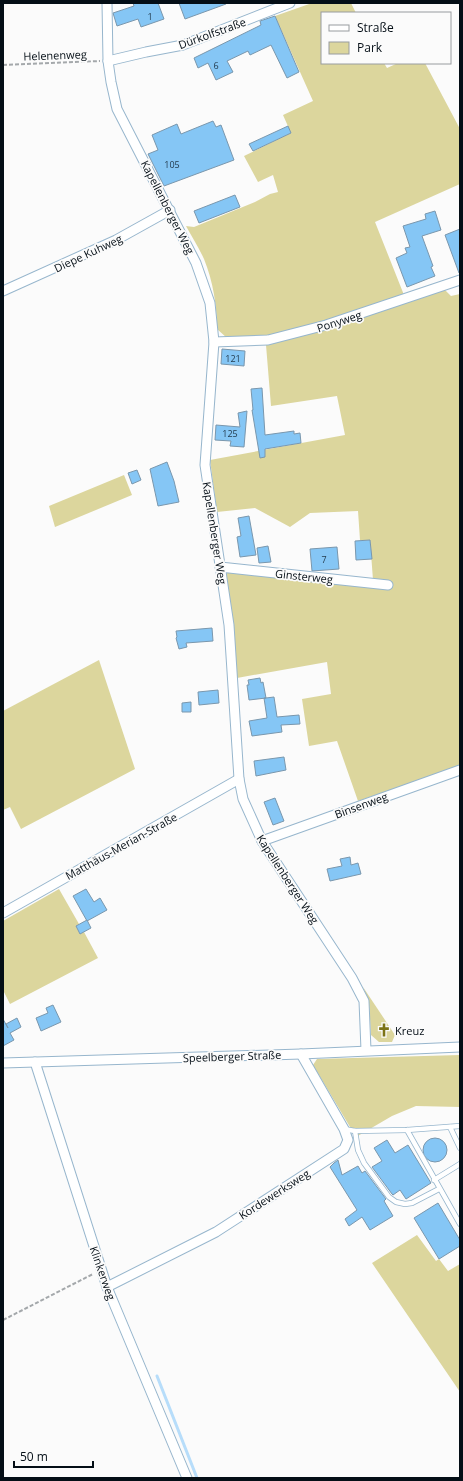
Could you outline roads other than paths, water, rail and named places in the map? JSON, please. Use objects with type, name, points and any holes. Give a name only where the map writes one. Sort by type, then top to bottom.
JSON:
[{"type":"street","name":"Kapellenberger Weg","points":[[107,3],[108,61],[117,109],[196,263],[210,302],[214,342],[205,465],[228,625],[239,779],[243,799],[262,841],[352,978],[364,1000],[366,1050]]},
{"type":"street","name":"Dürkolfstraße","points":[[108,61],[183,45],[290,3]]},
{"type":"street","name":"Diepe Kuhweg","points":[[3,291],[116,240],[170,210]]},
{"type":"street","name":"Ponyweg","points":[[214,342],[268,340],[326,326],[460,280]]},
{"type":"street","name":"Ginsterweg","points":[[220,567],[388,585]]},
{"type":"street","name":"Binsenweg","points":[[262,841],[460,770]]},
{"type":"street","name":"Matthäus-Merian-Straße","points":[[3,913],[239,779]]},
{"type":"street","name":"Speelberger Straße","points":[[3,1063],[301,1054],[460,1047]]},
{"type":"street","name":"Kordewerksweg","points":[[107,1287],[216,1232],[344,1149],[348,1140],[344,1129],[301,1054]]},
{"type":"street","name":"Klinkerweg","points":[[35,1062],[107,1287],[187,1478]]},
{"type":"lane","points":[[344,1129],[355,1131],[407,1130],[460,1126]]},
{"type":"lane","points":[[450,1127],[460,1148]]},
{"type":"lane","points":[[407,1130],[460,1224]]},
{"type":"lane","points":[[355,1131],[358,1150],[364,1162],[389,1197],[396,1202],[405,1204],[412,1203],[439,1189]]},
{"type":"lane","points":[[434,1180],[460,1164]]},
{"type":"waterway","points":[[157,1376],[197,1478]]},
{"type":"place","name":"Kreuz","points":[[384,1030]]}]
